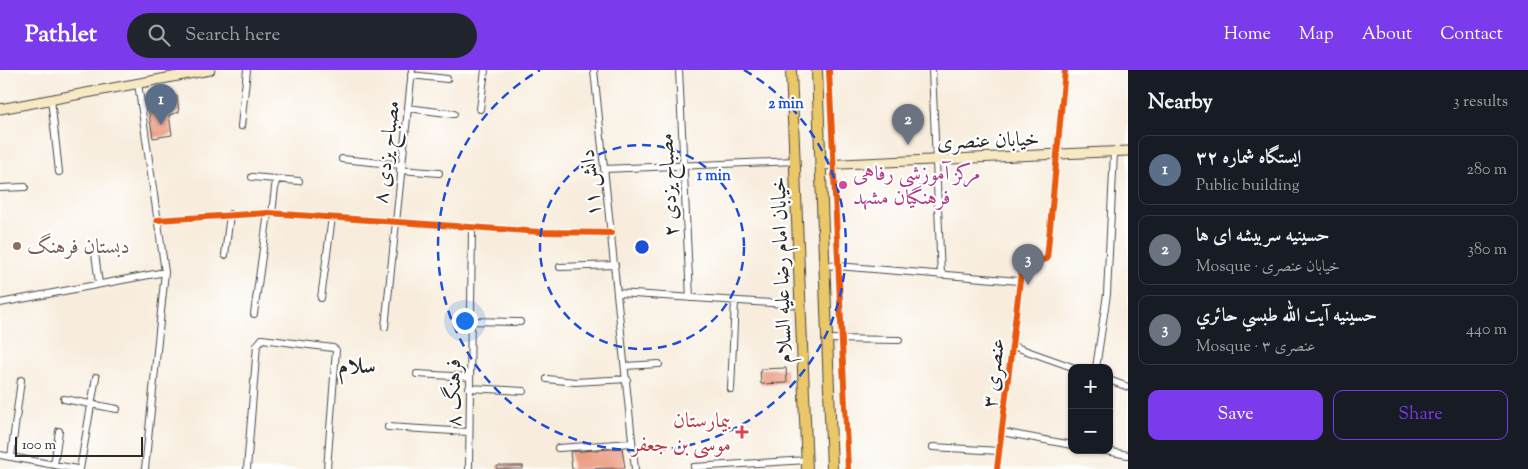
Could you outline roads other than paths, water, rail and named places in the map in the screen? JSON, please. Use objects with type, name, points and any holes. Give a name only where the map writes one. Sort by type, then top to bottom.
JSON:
[{"type":"main road","name":"خیابان امام رضا علیه السلام","points":[[791,70],[807,465]]},
{"type":"main road","name":"خیابان امام رضا علیه السلام","points":[[817,70],[832,469]]},
{"type":"street","points":[[0,109],[210,70]]},
{"type":"street","points":[[241,126],[247,70]]},
{"type":"street","points":[[480,110],[485,70]]},
{"type":"street","name":"دانش ۱۱","points":[[594,70],[635,469]]},
{"type":"street","name":"مصباح یزدی ۲","points":[[679,70],[690,298]]},
{"type":"street","points":[[932,70],[941,274]]},
{"type":"street","points":[[825,265],[1019,281],[1022,264],[1047,259],[1066,70]]},
{"type":"street","points":[[412,73],[447,79]]},
{"type":"street","name":"مصباح یزدی ۸","points":[[385,327],[412,73]]},
{"type":"street","points":[[138,83],[164,272],[145,469]]},
{"type":"street","points":[[51,99],[59,172]]},
{"type":"street","points":[[408,108],[454,114]]},
{"type":"street","name":"خیابان عنصری","points":[[820,165],[1128,151]]},
{"type":"street","points":[[1097,364],[1107,294],[1114,152]]},
{"type":"street","points":[[342,159],[439,173]]},
{"type":"street","points":[[604,169],[795,161]]},
{"type":"street","points":[[252,177],[299,181]]},
{"type":"street","points":[[254,314],[276,179]]},
{"type":"street","points":[[0,188],[25,187]]},
{"type":"street","points":[[157,220],[270,213],[541,232],[611,233]]},
{"type":"street","points":[[225,255],[230,214]]},
{"type":"street","points":[[321,298],[332,217]]},
{"type":"street","name":"فرهنگ ۸","points":[[469,469],[472,227]]},
{"type":"street","points":[[95,253],[99,284]]},
{"type":"street","points":[[560,267],[615,265]]},
{"type":"street","points":[[0,303],[164,272]]},
{"type":"street","name":"عنصری ۳","points":[[997,469],[1013,346],[1019,281]]},
{"type":"street","points":[[618,293],[801,305]]},
{"type":"street","points":[[731,389],[735,301]]},
{"type":"street","points":[[470,321],[520,322]]},
{"type":"street","points":[[247,469],[259,341],[262,339],[336,350],[327,469]]},
{"type":"street","points":[[827,340],[899,340]]},
{"type":"street","points":[[1013,346],[1068,366]]},
{"type":"street","points":[[625,366],[659,364]]},
{"type":"street","points":[[417,374],[469,377]]},
{"type":"street","points":[[0,455],[79,469],[96,377]]},
{"type":"street","points":[[547,379],[575,382],[627,379]]},
{"type":"street","points":[[12,457],[21,380]]},
{"type":"street","points":[[1113,381],[1128,386]]},
{"type":"street","points":[[469,388],[523,391]]},
{"type":"street","points":[[64,399],[117,409]]},
{"type":"street","points":[[388,427],[470,432]]},
{"type":"street","points":[[54,465],[59,431]]},
{"type":"street","points":[[1002,432],[1068,444]]},
{"type":"street","points":[[558,448],[632,443]]},
{"type":"street","points":[[933,447],[999,451]]},
{"type":"street","points":[[1113,452],[1128,455]]},
{"type":"street","points":[[694,467],[807,465]]},
{"type":"place","name":"ایستگاه شماره ۳۲","points":[[161,125]]},
{"type":"place","name":"حسینیه سربیشه ای ها","points":[[908,145]]},
{"type":"place","name":"مرکز آموزشی رفاهی فرهنگیان مشهد","points":[[843,185]]},
{"type":"place","name":"دبستان فرهنگ","points":[[17,246]]},
{"type":"place","name":"حسينيه آيت الله طبسي حائري","points":[[1028,285]]},
{"type":"place","name":"بیمارستان موسی بن جعفر","points":[[742,432]]},
{"type":"district","name":"سلام","points":[[357,365]]}]
